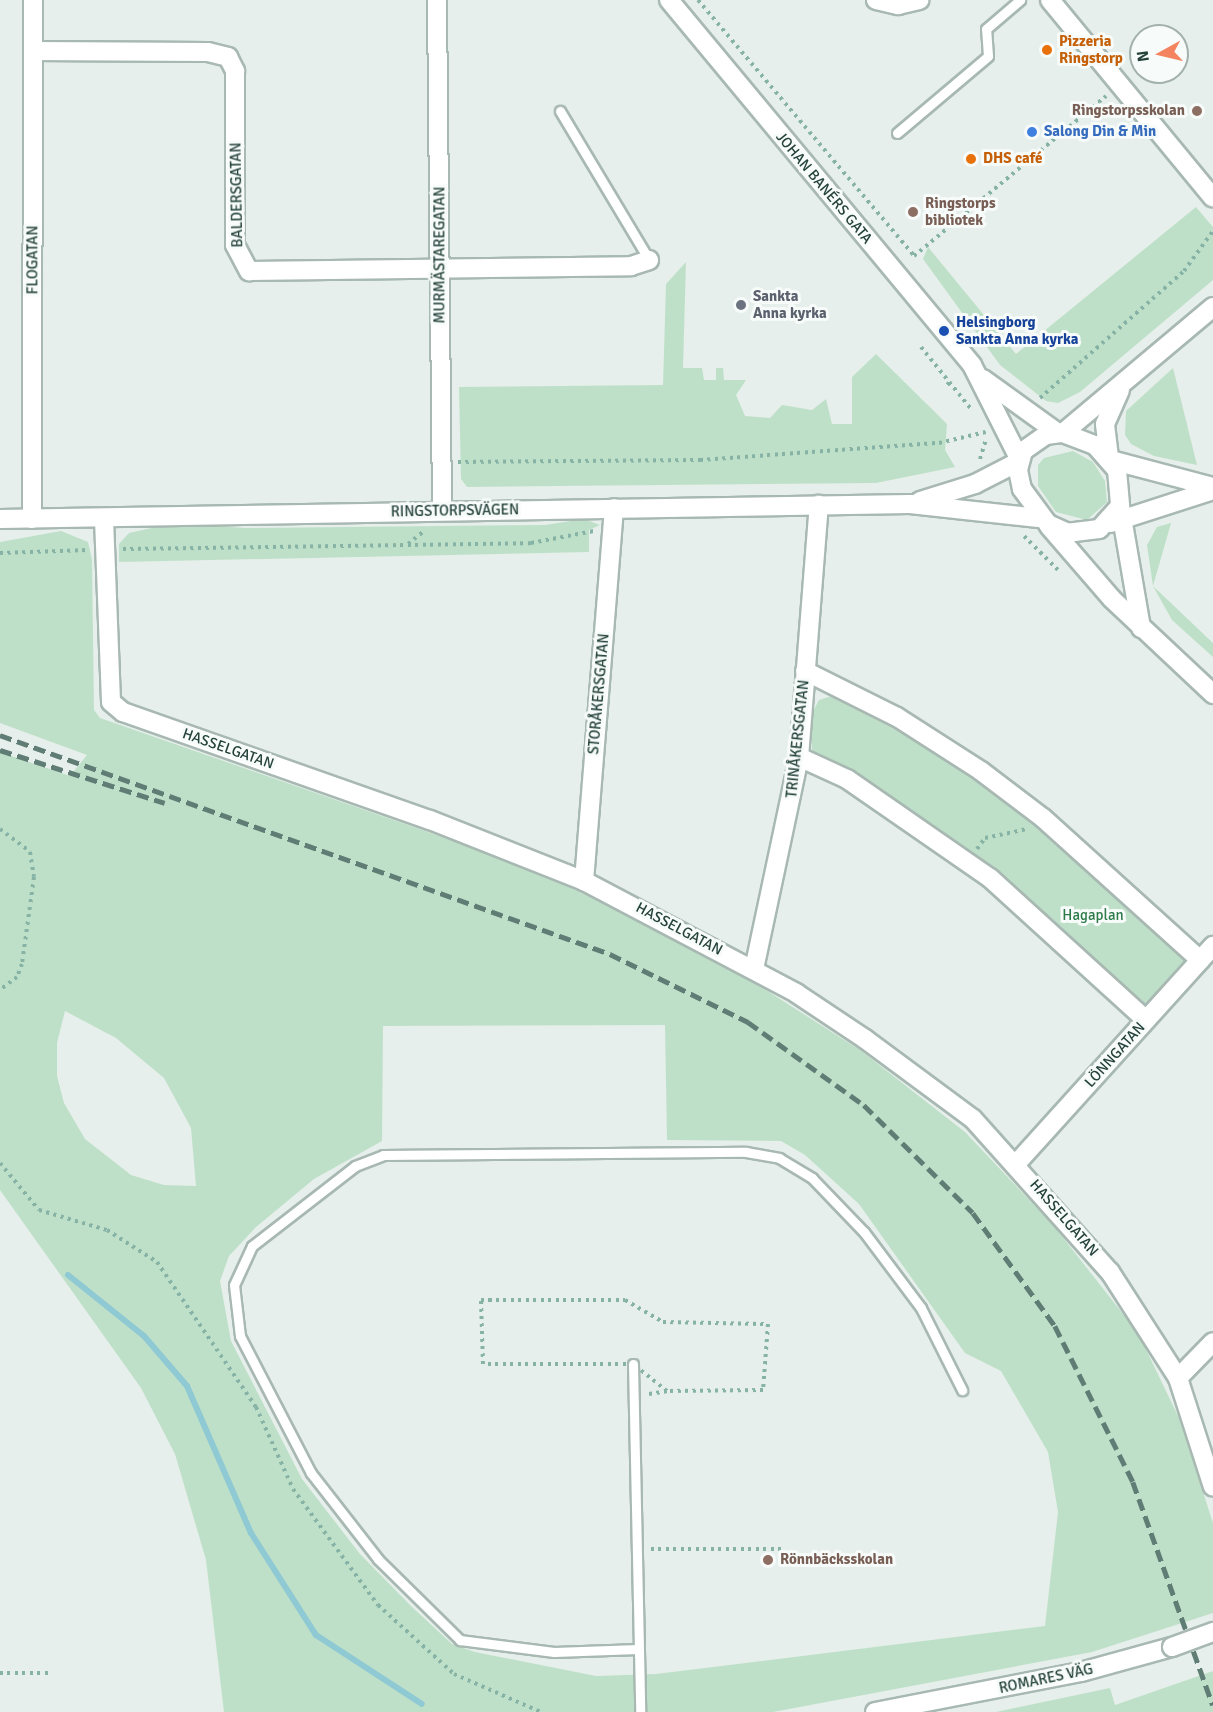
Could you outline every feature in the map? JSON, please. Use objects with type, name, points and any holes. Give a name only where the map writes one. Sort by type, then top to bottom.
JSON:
[{"type":"street","name":"FLOGATAN","points":[[32,519],[33,0]]},
{"type":"street","name":"MURMÄSTAREGATAN","points":[[437,0],[442,511]]},
{"type":"street","name":"JOHAN BANÉRS GATA","points":[[669,0],[979,376],[1026,412],[1060,433]]},
{"type":"street","points":[[876,0],[898,5],[919,0]]},
{"type":"street","points":[[1050,0],[1213,198]]},
{"type":"street","name":"BALDERSGATAN","points":[[33,51],[208,52],[228,57],[235,71],[235,246],[249,271],[631,266],[649,260]]},
{"type":"street","points":[[1213,308],[1124,384],[1060,433],[1034,442],[1019,460],[1022,489],[1043,521],[1141,628],[1213,694]]},
{"type":"street","name":"JOHAN BANÉRS GATA","points":[[979,376],[1019,460]]},
{"type":"street","points":[[1124,384],[1105,424],[1110,458],[1122,488],[1120,512],[1141,628]]},
{"type":"street","points":[[1060,433],[1089,441],[1110,458],[1213,489]]},
{"type":"street","name":"RINGSTORPSVÄGEN","points":[[910,504],[975,484],[1019,460]]},
{"type":"street","points":[[1043,521],[1068,533],[1098,529],[1120,512],[1151,508],[1213,489]]},
{"type":"street","name":"RINGSTORPSVÄGEN","points":[[0,519],[910,504],[1043,521]]},
{"type":"street","name":"TRINÅKERSGATAN","points":[[754,969],[799,757],[819,505]]},
{"type":"street","name":"STORÅKERSGATAN","points":[[584,881],[614,508]]},
{"type":"street","points":[[1127,552],[1151,508]]},
{"type":"street","name":"HASSELGATAN","points":[[104,519],[107,685],[111,702],[123,712],[419,816],[584,881],[754,969],[883,1052],[973,1119],[1016,1164],[1110,1272],[1178,1378],[1213,1487]]},
{"type":"street","points":[[805,671],[897,717],[1036,813],[1200,960]]},
{"type":"street","points":[[799,757],[847,779],[967,861],[1146,1020]]},
{"type":"street","name":"LÖNNGATAN","points":[[1016,1164],[1213,946]]},
{"type":"street","points":[[1178,1378],[1213,1342]]},
{"type":"street","name":"ROMARES VÄG","points":[[875,1712],[1082,1672],[1172,1647],[1213,1632]]},
{"type":"lane","points":[[897,133],[988,56],[986,29],[1020,0]]},
{"type":"lane","points":[[560,111],[649,260]]},
{"type":"lane","points":[[638,1649],[544,1651],[460,1640],[378,1559],[311,1473],[240,1336],[234,1285],[252,1246],[355,1166],[383,1155],[746,1152],[779,1158],[812,1178],[864,1232],[921,1308],[962,1390]]},
{"type":"lane","points":[[633,1364],[640,1712]]},
{"type":"path","points":[[698,0],[914,256],[1109,94]]},
{"type":"path","points":[[1026,412],[1184,271],[1213,231]]},
{"type":"path","points":[[921,347],[958,392]]},
{"type":"path","points":[[441,462],[700,460],[909,446],[961,439],[1003,425]]},
{"type":"path","points":[[0,553],[105,549],[407,545]]},
{"type":"path","points":[[967,861],[985,838],[1024,834],[1036,813]]},
{"type":"path","points":[[0,829],[30,852],[34,877],[22,964],[17,977],[0,990]]},
{"type":"path","points":[[0,1163],[39,1209],[107,1230],[162,1267],[255,1407],[293,1489],[378,1605],[454,1674],[539,1712]]},
{"type":"path","points":[[481,1300],[625,1300],[663,1322],[768,1324],[763,1390],[667,1391],[633,1364],[483,1364],[481,1300]]},
{"type":"path","points":[[650,1549],[782,1549]]},
{"type":"path","points":[[0,1673],[48,1673]]},
{"type":"green space","points":[[1196,207],[1213,227],[1213,280],[1080,392],[1058,403],[1046,401],[1000,365],[923,259],[928,247],[1016,354]]},
{"type":"green space","points":[[686,262],[683,368],[702,368],[704,380],[716,380],[716,368],[723,368],[724,380],[746,380],[736,395],[745,416],[770,418],[782,405],[812,410],[826,399],[832,424],[852,424],[852,377],[876,354],[947,424],[945,450],[955,467],[876,483],[467,487],[461,479],[459,387],[663,385],[666,284]]},
{"type":"green space","points":[[1173,368],[1197,465],[1154,456],[1131,444],[1125,435],[1126,411]]},
{"type":"green space","points":[[1073,451],[1093,462],[1105,481],[1107,502],[1087,520],[1056,512],[1038,486],[1038,465],[1044,458]]},
{"type":"green space","points":[[584,519],[600,525],[589,530],[589,552],[119,562],[119,544],[129,533],[174,523],[244,528],[545,525]]},
{"type":"green space","points":[[1171,523],[1153,586],[1147,545],[1157,527]]},
{"type":"green space","points":[[61,531],[88,542],[92,560],[94,710],[100,718],[520,864],[703,950],[860,1050],[965,1132],[1053,1225],[1138,1333],[1179,1418],[1213,1523],[1213,1613],[1092,1652],[773,1712],[224,1712],[206,1560],[175,1454],[141,1388],[0,1190],[0,752],[70,776],[87,755],[0,723],[0,542]],"holes":[[[65,1011],[116,1038],[164,1078],[191,1128],[196,1186],[164,1185],[131,1175],[85,1139],[64,1103],[57,1076],[57,1043]],[[665,1025],[667,1140],[781,1141],[805,1155],[859,1204],[965,1353],[1001,1371],[1048,1452],[1058,1512],[1045,1626],[656,1674],[596,1676],[475,1652],[452,1644],[360,1554],[302,1479],[231,1341],[220,1281],[229,1256],[256,1227],[314,1179],[382,1141],[383,1026]]]},
{"type":"green space","points":[[1153,586],[1213,643],[1213,657],[1172,620]]},
{"type":"green space","name":"Hagaplan","points":[[835,695],[890,722],[1036,819],[1190,966],[1155,1004],[1142,1005],[999,874],[910,812],[812,756],[812,713],[819,700]]},
{"type":"green space","points":[[1213,1671],[1213,1712],[996,1712],[1110,1688],[1115,1705]]},
{"type":"waterway","points":[[68,1275],[144,1336],[187,1386],[251,1533],[316,1635],[422,1704]]},
{"type":"railway","points":[[0,735],[610,954],[748,1022],[864,1105],[973,1213],[1055,1326],[1133,1482],[1213,1705]]},
{"type":"railway","points":[[0,750],[165,803]]},
{"type":"place","name":"Pizzeria Ringstorp","points":[[1047,50]]},
{"type":"place","name":"Ringstorpsskolan","points":[[1197,111]]},
{"type":"place","name":"Salong Din & Min","points":[[1032,132]]},
{"type":"place","name":"DHS café","points":[[971,159]]},
{"type":"place","name":"Ringstorps bibliotek","points":[[913,212]]},
{"type":"place","name":"Sankta Anna kyrka","points":[[741,305]]},
{"type":"place","name":"Helsingborg Sankta Anna kyrka","points":[[944,331]]},
{"type":"place","name":"Rönnbäcksskolan","points":[[768,1560]]}]
